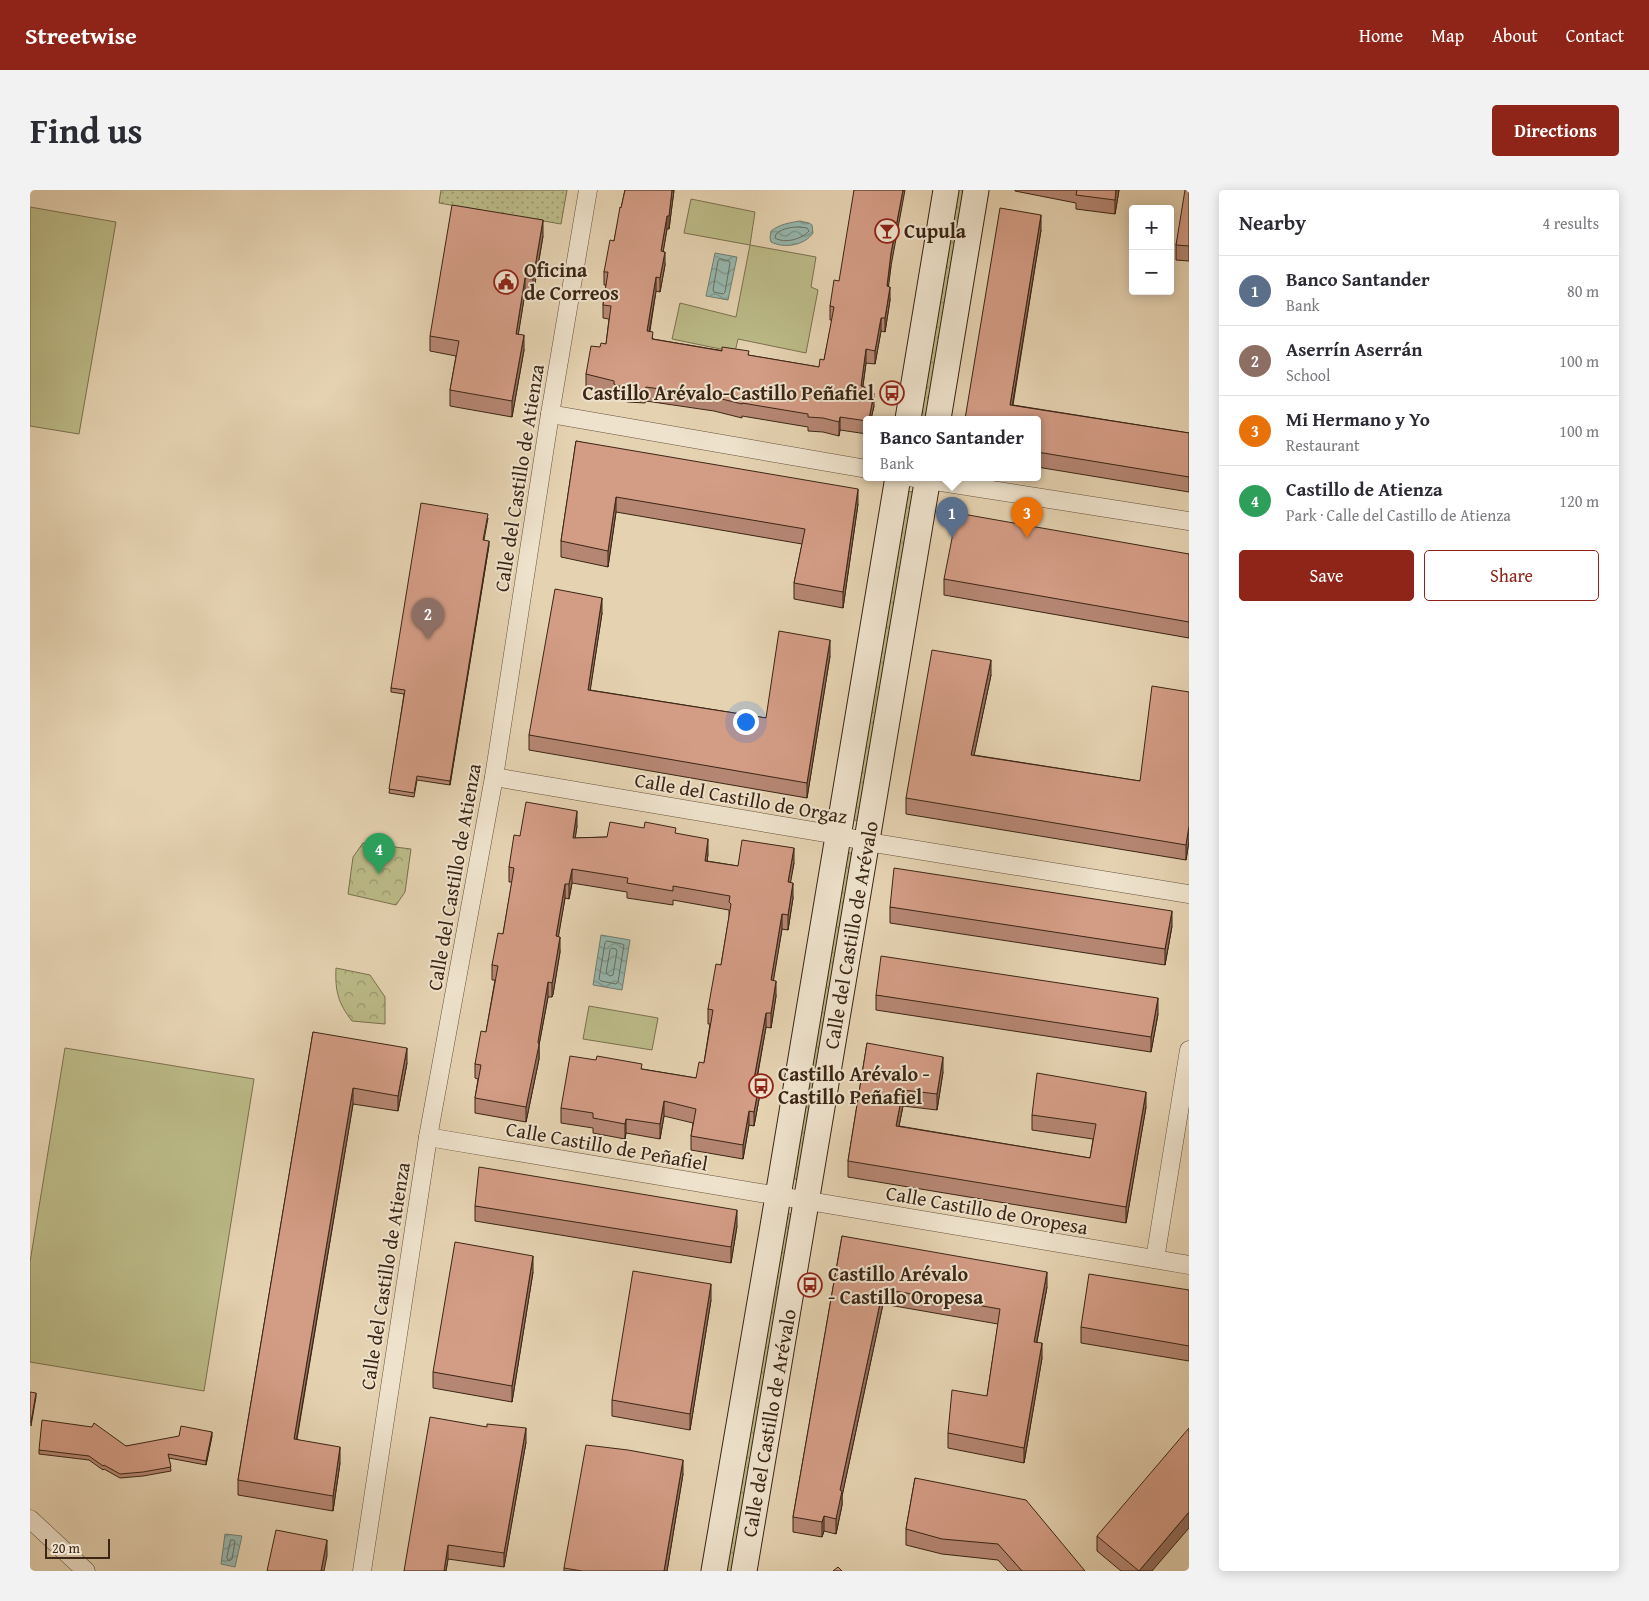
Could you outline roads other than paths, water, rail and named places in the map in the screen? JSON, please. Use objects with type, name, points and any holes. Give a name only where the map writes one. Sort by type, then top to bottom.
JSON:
[{"type":"street","name":"Calle del Castillo de Atienza","points":[[362,1571],[428,1137],[494,777],[550,414],[588,190]]},
{"type":"street","points":[[908,416],[946,190]]},
{"type":"street","points":[[938,416],[976,190]]},
{"type":"street","points":[[550,414],[863,468]]},
{"type":"street","name":"Calle del Castillo de Arévalo","points":[[714,1571],[897,481]]},
{"type":"street","name":"Calle del Castillo de Arévalo","points":[[744,1571],[868,842],[921,481]]},
{"type":"street","points":[[940,481],[1189,521]]},
{"type":"street","name":"Calle del Castillo de Orgaz","points":[[494,777],[837,835],[868,842],[1189,894]]},
{"type":"street","points":[[1155,1259],[1189,1050]]},
{"type":"street","name":"Calle Castillo de Peñafiel","points":[[428,1137],[778,1196]]},
{"type":"street","name":"Calle Castillo de Oropesa","points":[[778,1196],[1189,1265]]},
{"type":"street","points":[[30,1519],[86,1571]]},
{"type":"water","points":[[800,221],[812,225],[813,233],[805,240],[794,245],[782,245],[771,242],[771,231],[781,225]]},
{"type":"water","points":[[715,253],[737,257],[728,300],[706,296]]},
{"type":"water","points":[[601,935],[630,940],[622,990],[593,985]]},
{"type":"water","points":[[225,1534],[242,1536],[235,1567],[221,1564]]},
{"type":"place","name":"Cupula","points":[[887,231]]},
{"type":"place","name":"Oficina de Correos","points":[[506,282]]},
{"type":"place","name":"Castillo Arévalo-Castillo Peñafiel","points":[[892,393]]},
{"type":"place","name":"Banco Santander","points":[[952,538]]},
{"type":"place","name":"Mi Hermano y Yo","points":[[1027,538]]},
{"type":"place","name":"Aserrín Aserrán","points":[[428,639]]},
{"type":"place","name":"Castillo de Atienza","points":[[379,874]]},
{"type":"place","name":"Castillo Arévalo - Castillo Peñafiel","points":[[761,1086]]},
{"type":"place","name":"Castillo Arévalo - Castillo Oropesa","points":[[810,1285]]}]
